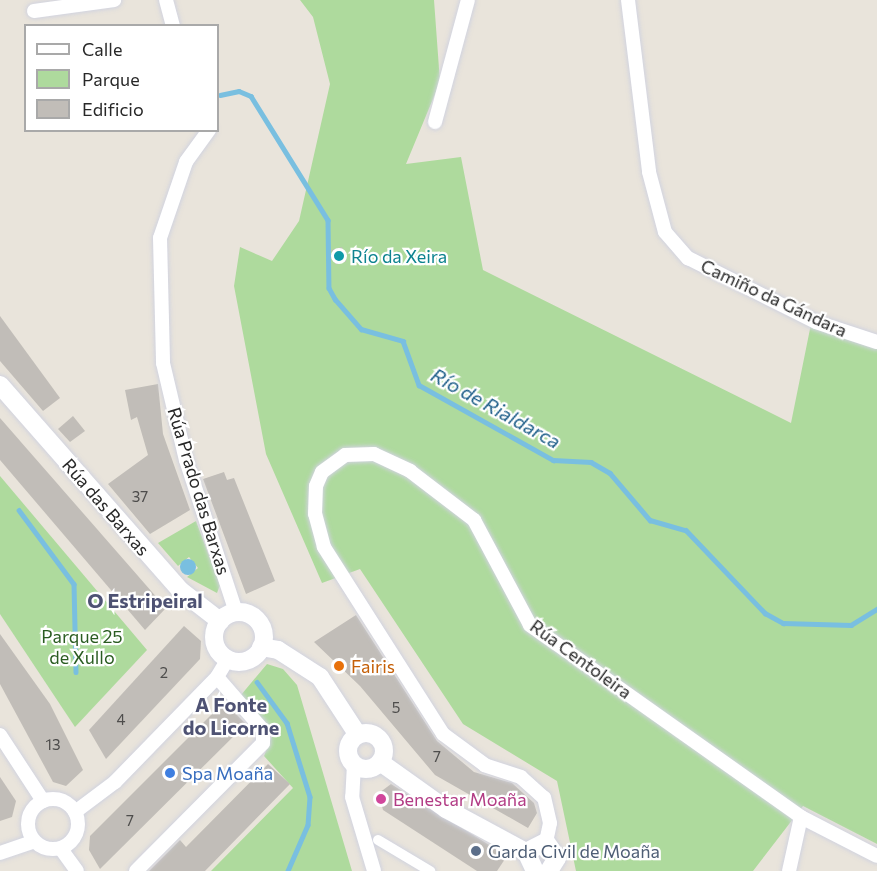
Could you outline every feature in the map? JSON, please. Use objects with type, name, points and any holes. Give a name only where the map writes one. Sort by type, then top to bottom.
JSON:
[{"type":"street","points":[[34,11],[114,0]]},
{"type":"street","points":[[166,0],[172,24]]},
{"type":"street","points":[[435,122],[468,0]]},
{"type":"street","name":"Camiño da Gándara","points":[[628,0],[649,172],[665,232],[688,258],[816,322],[877,342]]},
{"type":"street","name":"Rúa Prado das Barxas","points":[[208,132],[186,162],[160,237],[163,363],[186,460],[236,612]]},
{"type":"street","name":"Rúa das Barxas","points":[[0,385],[180,590],[220,621]]},
{"type":"street","name":"Rúa Centoleira","points":[[546,842],[550,823],[544,798],[521,777],[485,765],[443,734],[360,598],[324,547],[315,514],[316,486],[322,472],[345,455],[374,454],[410,471],[474,520],[530,625],[801,818],[877,856]]},
{"type":"street","points":[[261,647],[259,622],[236,612],[220,621],[216,646],[228,659],[243,661],[261,647],[278,650],[320,677],[358,735],[378,738],[384,747],[380,762],[370,768],[354,764]]},
{"type":"street","points":[[75,812],[115,782],[217,677],[228,659]]},
{"type":"street","points":[[136,871],[263,743],[263,730],[217,677]]},
{"type":"street","points":[[0,735],[43,801]]},
{"type":"street","points":[[358,735],[348,749],[354,764],[352,797],[374,871]]},
{"type":"street","points":[[380,762],[446,809],[526,852],[535,871]]},
{"type":"street","points":[[43,801],[65,802],[75,812],[77,833],[61,849]]},
{"type":"street","points":[[34,841],[28,819],[43,801]]},
{"type":"street","points":[[789,871],[801,818]]},
{"type":"street","points":[[378,840],[430,871]]},
{"type":"street","points":[[0,853],[34,841],[61,849],[76,871]]},
{"type":"street","points":[[526,852],[546,842],[557,858],[553,870]]},
{"type":"green space","points":[[300,0],[434,0],[440,82],[406,164],[461,157],[483,270],[791,423],[811,324],[877,339],[877,844],[803,806],[753,871],[576,871],[557,781],[463,724],[360,569],[322,583],[266,454],[234,286],[240,247],[272,261],[299,221],[330,84],[313,17]]},
{"type":"green space","name":"Parque 25 de Xullo","points":[[0,476],[147,650],[75,727],[0,614]]},
{"type":"green space","points":[[196,521],[220,585],[217,593],[187,577],[198,568],[189,557],[178,566],[158,543]]},
{"type":"green space","points":[[267,664],[283,669],[297,685],[352,871],[211,871],[293,788],[264,756],[272,736],[241,695]]},
{"type":"water","points":[[185,559],[191,559],[196,567],[194,573],[185,575],[180,570],[180,564]]},
{"type":"building","name":"Río da Xeira","points":[[342,247],[346,261],[336,264],[331,250]]},
{"type":"building","points":[[0,316],[60,398],[43,411],[0,361]]},
{"type":"building","points":[[158,384],[163,434],[190,510],[150,534],[108,484],[148,455],[137,417],[131,420],[125,390]]},
{"type":"building","points":[[73,416],[85,431],[70,442],[58,429]]},
{"type":"building","points":[[0,418],[166,608],[145,630],[0,460]]},
{"type":"building","points":[[224,472],[227,480],[234,478],[275,581],[246,594],[203,479]]},
{"type":"building","points":[[356,615],[437,741],[474,772],[512,783],[534,803],[537,813],[528,828],[435,775],[360,686],[314,642]]},
{"type":"building","points":[[184,626],[201,641],[200,659],[106,759],[89,730]]},
{"type":"building","points":[[0,634],[50,704],[83,770],[66,786],[53,782],[0,684]]},
{"type":"building","points":[[224,702],[246,724],[100,869],[89,850],[90,836]]},
{"type":"building","points":[[268,764],[290,784],[205,871],[149,871],[180,840],[186,847]]},
{"type":"building","points":[[0,777],[16,801],[12,817],[0,821]]},
{"type":"building","points":[[391,784],[507,856],[497,871],[477,871],[383,810],[379,793]]},
{"type":"waterway","name":"Río de Rialdarca","points":[[220,95],[239,91],[251,96],[328,220],[329,288],[335,299],[361,329],[403,341],[419,385],[553,460],[591,462],[610,473],[650,520],[686,530],[765,613],[783,623],[851,625],[877,609]]},
{"type":"waterway","points":[[19,510],[74,584],[76,672]]},
{"type":"waterway","points":[[257,682],[287,723],[310,797],[308,825],[288,871]]},
{"type":"place","name":"Río da Xeira","points":[[339,256]]},
{"type":"place","name":"Fairis","points":[[339,666]]},
{"type":"place","name":"Spa Moaña","points":[[170,773]]},
{"type":"place","name":"Benestar Moaña","points":[[381,799]]},
{"type":"place","name":"Garda Civil de Moaña","points":[[476,851]]},
{"type":"district","name":"O Estripeiral","points":[[145,600]]},
{"type":"district","name":"A Fonte do Licorne","points":[[231,716]]}]
